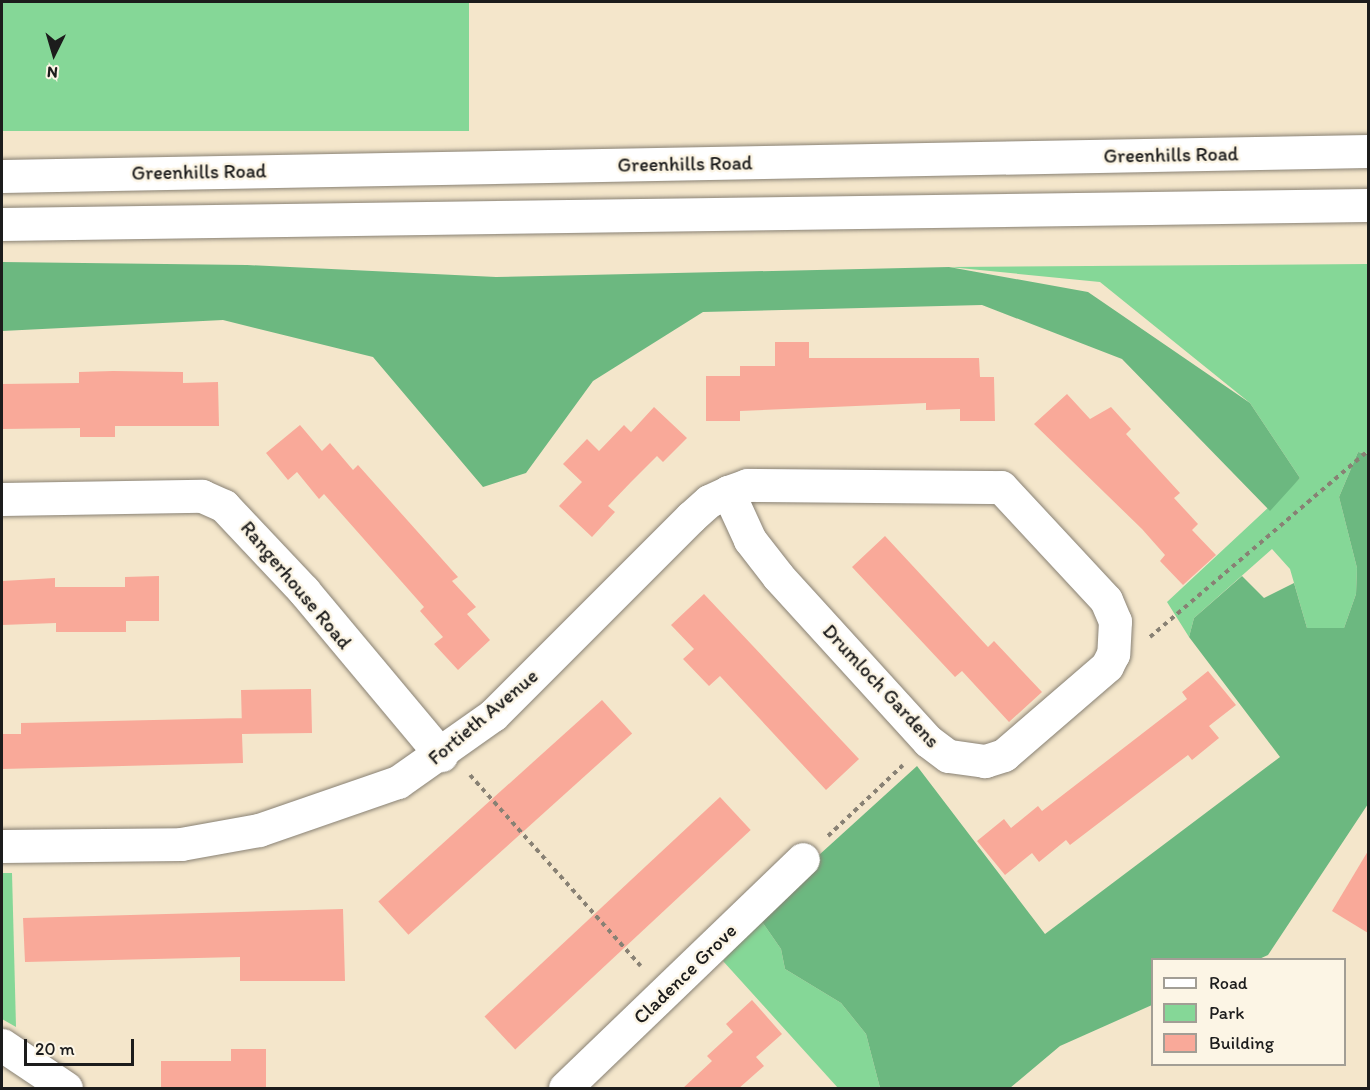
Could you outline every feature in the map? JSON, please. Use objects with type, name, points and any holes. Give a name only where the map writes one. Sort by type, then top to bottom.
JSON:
[{"type":"street","name":"Greenhills Road","points":[[2,176],[1368,151]]},
{"type":"street","points":[[2,224],[1368,206]]},
{"type":"street","points":[[728,492],[769,483],[1001,487],[1106,600],[1117,642]]},
{"type":"street","name":"Drumloch Gardens","points":[[728,492],[750,540],[778,576],[928,741],[948,756],[968,760],[1004,755],[1107,666],[1117,642]]},
{"type":"street","name":"Fortieth Avenue","points":[[2,846],[170,845],[259,830],[398,782],[444,753],[555,656],[690,517],[728,492]]},
{"type":"street","name":"Rangerhouse Road","points":[[2,499],[202,496],[224,506],[304,591],[444,753]]},
{"type":"street","name":"Cladence Grove","points":[[565,1089],[803,860]]},
{"type":"street","points":[[2,1045],[66,1089]]},
{"type":"path","points":[[1117,642],[1148,638],[1368,450]]},
{"type":"path","points":[[803,860],[928,741]]},
{"type":"path","points":[[444,753],[666,993]]},
{"type":"green space","points":[[2,2],[469,2],[469,131],[2,131]]},
{"type":"green space","points":[[2,262],[247,265],[496,277],[949,267],[1088,292],[1250,403],[1300,478],[1270,511],[1122,359],[982,305],[703,312],[593,381],[526,473],[483,487],[373,357],[223,320],[2,331]]},
{"type":"green space","points":[[1368,264],[1368,454],[1358,452],[1339,497],[1357,568],[1356,594],[1344,628],[1307,628],[1290,569],[1272,549],[1194,618],[1189,637],[1167,602],[1300,478],[1250,403],[1100,282],[949,267]]},
{"type":"green space","points":[[1358,452],[1368,454],[1368,804],[1268,955],[1261,958],[1151,958],[1151,1005],[1060,1046],[1010,1088],[880,1088],[866,1034],[841,1003],[785,969],[781,949],[760,919],[819,855],[917,766],[1045,934],[1280,757],[1189,637],[1194,618],[1242,576],[1264,598],[1294,583],[1307,628],[1344,628],[1356,594],[1357,568],[1339,497]]},
{"type":"green space","points":[[2,873],[12,873],[16,1027],[2,1019]]},
{"type":"green space","points":[[760,919],[781,949],[785,969],[841,1003],[866,1034],[880,1088],[838,1088],[723,961]]},
{"type":"building","points":[[775,342],[809,342],[809,358],[979,358],[980,377],[994,377],[995,421],[960,421],[960,409],[926,410],[926,403],[740,411],[740,421],[706,421],[706,376],[740,376],[740,366],[775,366]]},
{"type":"building","points":[[79,372],[183,372],[183,383],[218,382],[219,426],[115,426],[115,437],[80,437],[80,428],[2,429],[2,384],[79,383]]},
{"type":"building","points":[[1067,394],[1090,419],[1111,407],[1131,429],[1126,434],[1180,493],[1174,498],[1198,524],[1192,530],[1216,555],[1183,585],[1160,561],[1165,555],[1142,529],[1034,424]]},
{"type":"building","points":[[654,407],[687,438],[663,462],[657,456],[631,482],[608,506],[615,512],[592,537],[559,506],[582,482],[563,464],[587,439],[599,451],[624,425],[631,432]]},
{"type":"building","points":[[300,425],[322,451],[330,443],[353,470],[358,465],[458,577],[452,581],[476,607],[467,614],[490,640],[458,670],[434,644],[443,637],[420,611],[424,607],[324,494],[319,499],[297,472],[288,480],[266,453]]},
{"type":"building","points":[[885,536],[988,647],[994,641],[1042,692],[1009,722],[962,671],[955,677],[852,567]]},
{"type":"building","points":[[159,576],[159,621],[126,621],[126,632],[56,632],[56,623],[2,625],[2,581],[55,578],[55,587],[125,587],[125,577]]},
{"type":"building","points":[[704,594],[859,759],[826,790],[720,676],[709,686],[683,659],[694,649],[671,625]]},
{"type":"building","points":[[1208,671],[1236,705],[1209,726],[1219,738],[1192,760],[1188,755],[1070,845],[1066,840],[1039,862],[1032,853],[1005,875],[977,841],[1004,819],[1011,828],[1038,806],[1042,811],[1187,699],[1182,692]]},
{"type":"building","points":[[311,689],[312,733],[242,734],[243,763],[2,769],[2,734],[21,734],[21,723],[242,718],[241,690]]},
{"type":"building","points":[[602,700],[632,733],[408,935],[378,901]]},
{"type":"building","points":[[720,797],[751,830],[515,1050],[485,1017]]},
{"type":"building","points":[[1368,851],[1368,933],[1332,911]]},
{"type":"building","points":[[343,909],[345,981],[240,981],[240,957],[25,962],[23,918]]},
{"type":"building","points":[[752,1000],[782,1034],[756,1057],[764,1066],[738,1089],[682,1089],[712,1061],[707,1056],[733,1032],[726,1024]]},
{"type":"building","points":[[231,1049],[266,1049],[266,1089],[161,1089],[161,1061],[231,1061]]}]
